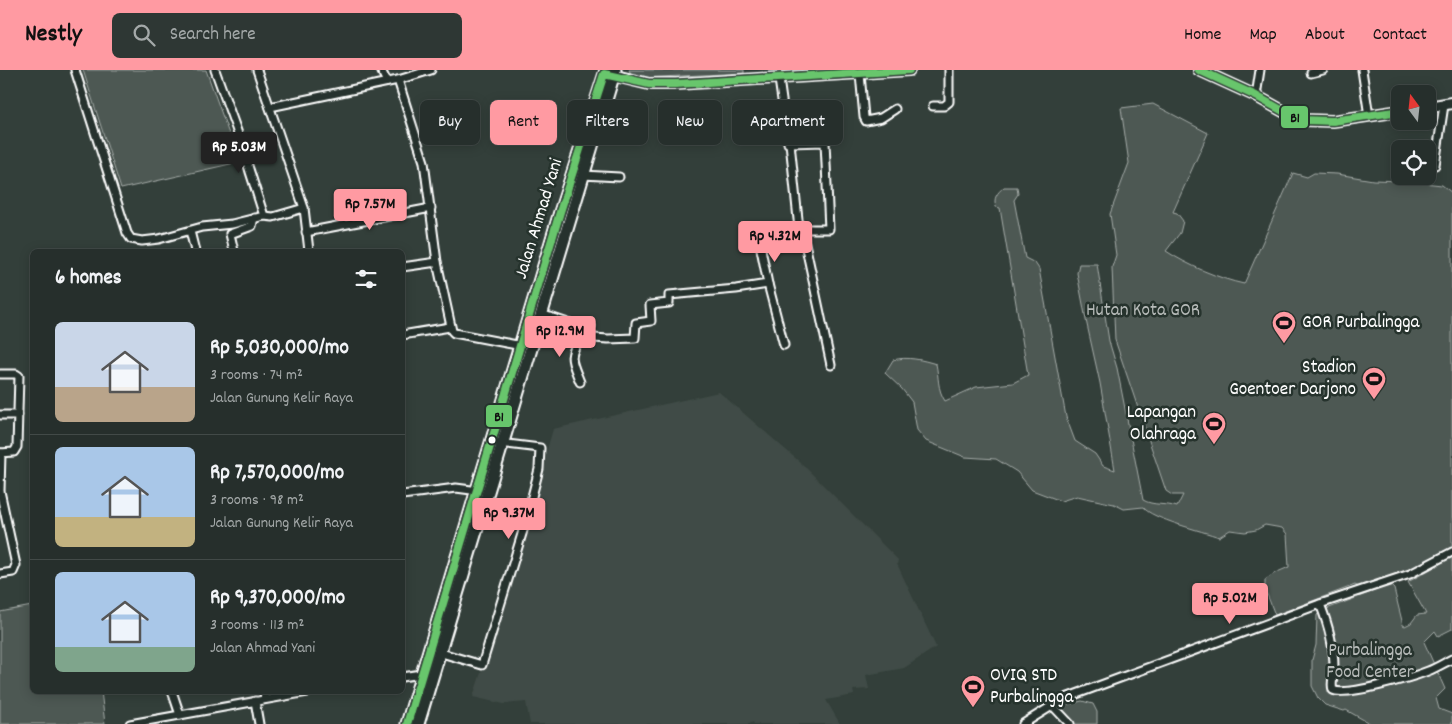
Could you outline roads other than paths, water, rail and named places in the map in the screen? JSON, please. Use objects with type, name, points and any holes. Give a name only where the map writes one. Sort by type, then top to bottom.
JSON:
[{"type":"main road","name":"Jalan Ahmad Yani","points":[[526,347],[541,314],[583,176],[610,72]]},
{"type":"main road","name":"Jalan Ahmad Yani","points":[[418,724],[434,651],[526,347],[560,212],[610,72]]},
{"type":"main road","name":"Jalan Ahmad Yani","points":[[407,724],[422,674],[434,651]]},
{"type":"street","points":[[75,70],[129,237],[135,240],[147,241],[191,234],[213,225],[253,221],[264,216],[274,217],[304,210]]},
{"type":"street","points":[[215,70],[264,216]]},
{"type":"street","points":[[257,70],[304,210],[309,249]]},
{"type":"street","points":[[381,70],[387,82]]},
{"type":"street","points":[[270,107],[398,80],[431,70]]},
{"type":"street","points":[[610,72],[631,81],[656,84],[779,79],[909,70]]},
{"type":"street","points":[[933,106],[944,106],[949,102],[949,70]]},
{"type":"street","points":[[1199,70],[1256,96],[1292,116],[1304,120],[1333,121],[1391,112]]},
{"type":"street","points":[[1256,96],[1260,70]]},
{"type":"street","points":[[1311,73],[1323,70]]},
{"type":"street","points":[[1362,70],[1369,116]]},
{"type":"street","points":[[860,74],[866,121],[881,118],[895,109]]},
{"type":"street","points":[[779,79],[782,100]]},
{"type":"street","points":[[398,80],[424,162],[437,262],[450,327],[454,333],[526,347]]},
{"type":"street","points":[[1436,160],[1448,104]]},
{"type":"street","points":[[790,145],[801,229],[831,365]]},
{"type":"street","points":[[784,345],[768,284],[758,235],[801,229],[828,230],[830,228],[825,145]]},
{"type":"street","points":[[583,176],[619,177]]},
{"type":"street","points":[[306,232],[430,208]]},
{"type":"street","points":[[234,249],[230,234],[250,227],[253,221]]},
{"type":"street","points":[[191,234],[195,249]]},
{"type":"street","points":[[405,267],[437,262]]},
{"type":"street","points":[[580,337],[635,338],[636,323],[651,321],[650,305],[669,303],[669,295],[768,284]]},
{"type":"street","points":[[541,314],[580,327],[591,326]]},
{"type":"street","points":[[405,334],[450,327]]},
{"type":"street","points":[[580,327],[580,337],[571,359],[580,382]]},
{"type":"street","points":[[0,374],[16,374],[19,376],[16,450],[14,452],[1,453],[0,491],[16,565],[13,572],[0,574]]},
{"type":"street","points":[[0,415],[18,415]]},
{"type":"street","points":[[434,651],[482,665],[516,555],[539,469],[540,448],[498,439]]},
{"type":"street","points":[[405,495],[456,488],[482,492]]},
{"type":"street","points":[[1023,724],[1063,699],[1320,604],[1410,574],[1452,552]]},
{"type":"street","points":[[1320,604],[1331,638],[1334,664],[1331,684],[1335,692],[1352,691],[1426,672],[1452,658]]},
{"type":"street","points":[[405,677],[422,674]]},
{"type":"street","points":[[173,694],[180,716]]},
{"type":"street","points":[[265,694],[266,699]]},
{"type":"street","points":[[130,724],[147,723],[295,694]]},
{"type":"street","points":[[255,701],[259,724]]},
{"type":"street","points":[[1052,705],[1070,724]]},
{"type":"place","name":"GOR Purbalingga","points":[[1284,344]]},
{"type":"place","name":"Stadion Goentoer Darjono","points":[[1374,400]]},
{"type":"place","name":"Lapangan Olahraga","points":[[1214,445]]},
{"type":"place","name":"OVIQ STD Purbalingga","points":[[973,708]]},
{"type":"park label","name":"Hutan Kota GOR","points":[[1143,311]]},
{"type":"park label","name":"Purbalingga Food Center","points":[[1370,662]]}]
